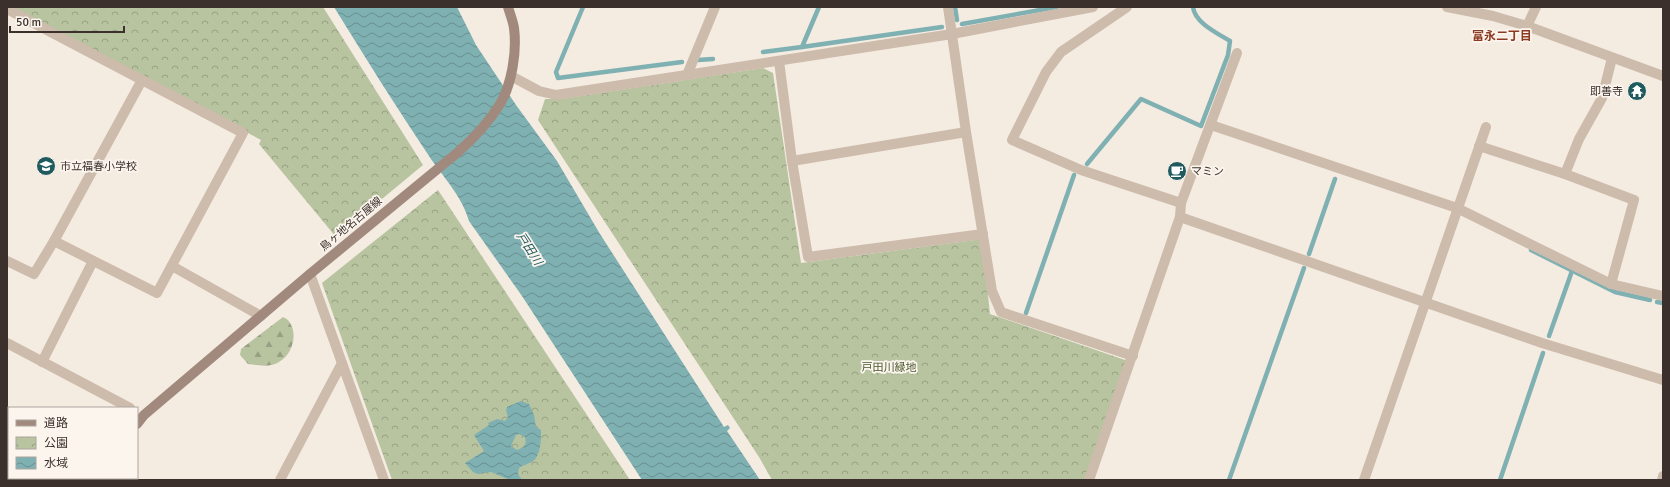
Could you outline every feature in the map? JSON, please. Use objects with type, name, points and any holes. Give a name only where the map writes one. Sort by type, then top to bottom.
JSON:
[{"type":"main road","name":"鳥ヶ地名古屋線","points":[[141,413],[458,153],[474,137],[500,103],[511,76],[514,28],[508,7]]},
{"type":"street","points":[[687,75],[715,7]]},
{"type":"street","points":[[948,7],[966,132],[992,291],[1001,312],[1133,356]]},
{"type":"street","points":[[511,76],[539,91],[556,95],[952,34],[1068,9],[1093,7]]},
{"type":"street","points":[[1127,7],[1061,52],[1046,72],[1012,140],[1080,170],[1181,203]]},
{"type":"street","points":[[1447,7],[1493,16],[1527,26],[1663,76]]},
{"type":"street","points":[[1527,26],[1536,7]]},
{"type":"street","points":[[7,9],[243,133],[157,293],[54,241]]},
{"type":"street","points":[[1089,480],[1180,217],[1181,203],[1237,53]]},
{"type":"street","points":[[1566,174],[1579,139],[1602,98],[1612,58]]},
{"type":"street","points":[[780,61],[792,161],[808,257],[983,234]]},
{"type":"street","points":[[7,261],[34,274],[54,241],[142,80]]},
{"type":"street","points":[[1211,125],[1457,208],[1610,284],[1663,296]]},
{"type":"street","points":[[1364,480],[1486,126]]},
{"type":"street","points":[[792,161],[966,132]]},
{"type":"street","points":[[1478,146],[1566,174],[1634,200],[1610,284]]},
{"type":"street","points":[[1180,217],[1542,343],[1663,380]]},
{"type":"street","points":[[42,362],[93,261]]},
{"type":"street","points":[[172,266],[261,316]]},
{"type":"street","points":[[310,274],[384,480]]},
{"type":"street","points":[[7,343],[128,407]]},
{"type":"street","points":[[280,480],[342,363]]},
{"type":"street","points":[[1662,480],[1663,476]]},
{"type":"green space","points":[[11,7],[323,7],[423,165],[336,237],[259,144],[261,140]]},
{"type":"green space","name":"戸田川緑地","points":[[763,68],[773,73],[801,263],[982,239],[990,314],[1128,361],[1086,480],[772,480],[759,457],[538,120],[545,99],[561,99]]},
{"type":"green space","points":[[438,190],[630,480],[392,480],[322,283]]},
{"type":"green space","points":[[283,317],[289,322],[293,333],[292,344],[287,355],[284,359],[272,365],[264,366],[248,364],[240,355],[241,349]]},
{"type":"water","name":"戸田川","points":[[334,7],[457,7],[476,45],[516,105],[557,161],[600,234],[724,427],[728,425],[730,428],[727,431],[760,480],[642,480],[522,296],[469,221],[462,203],[452,187],[429,156]]},
{"type":"water","points":[[521,401],[529,404],[534,415],[536,427],[541,430],[540,448],[537,456],[532,462],[519,468],[518,474],[522,480],[510,480],[491,472],[478,474],[473,472],[465,463],[484,451],[474,435],[489,425],[488,423],[497,419],[505,421],[508,417],[506,410],[507,407]],"holes":[[[519,434],[525,437],[525,444],[521,448],[517,450],[511,446],[516,435]]]},
{"type":"waterway","points":[[583,7],[556,72],[558,78],[682,62]]},
{"type":"waterway","points":[[763,52],[802,47],[819,7]]},
{"type":"waterway","points":[[955,7],[957,20]]},
{"type":"waterway","points":[[962,24],[1057,7]]},
{"type":"waterway","points":[[1087,164],[1141,99],[1201,126],[1228,55],[1230,41],[1202,23],[1193,7]]},
{"type":"waterway","points":[[802,47],[942,27]]},
{"type":"waterway","points":[[698,60],[713,59]]},
{"type":"waterway","points":[[1026,313],[1074,175]]},
{"type":"waterway","points":[[1309,254],[1335,179]]},
{"type":"waterway","points":[[1531,250],[1615,292],[1650,300]]},
{"type":"waterway","points":[[1229,480],[1304,268]]},
{"type":"waterway","points":[[1549,336],[1572,271]]},
{"type":"waterway","points":[[1657,302],[1663,303]]},
{"type":"waterway","points":[[1500,480],[1543,353]]},
{"type":"place","name":"即善寺","points":[[1637,91]]},
{"type":"place","name":"市立福春小学校","points":[[46,166]]},
{"type":"place","name":"マミン","points":[[1177,171]]},
{"type":"district","name":"富永二丁目","points":[[1502,36]]}]
